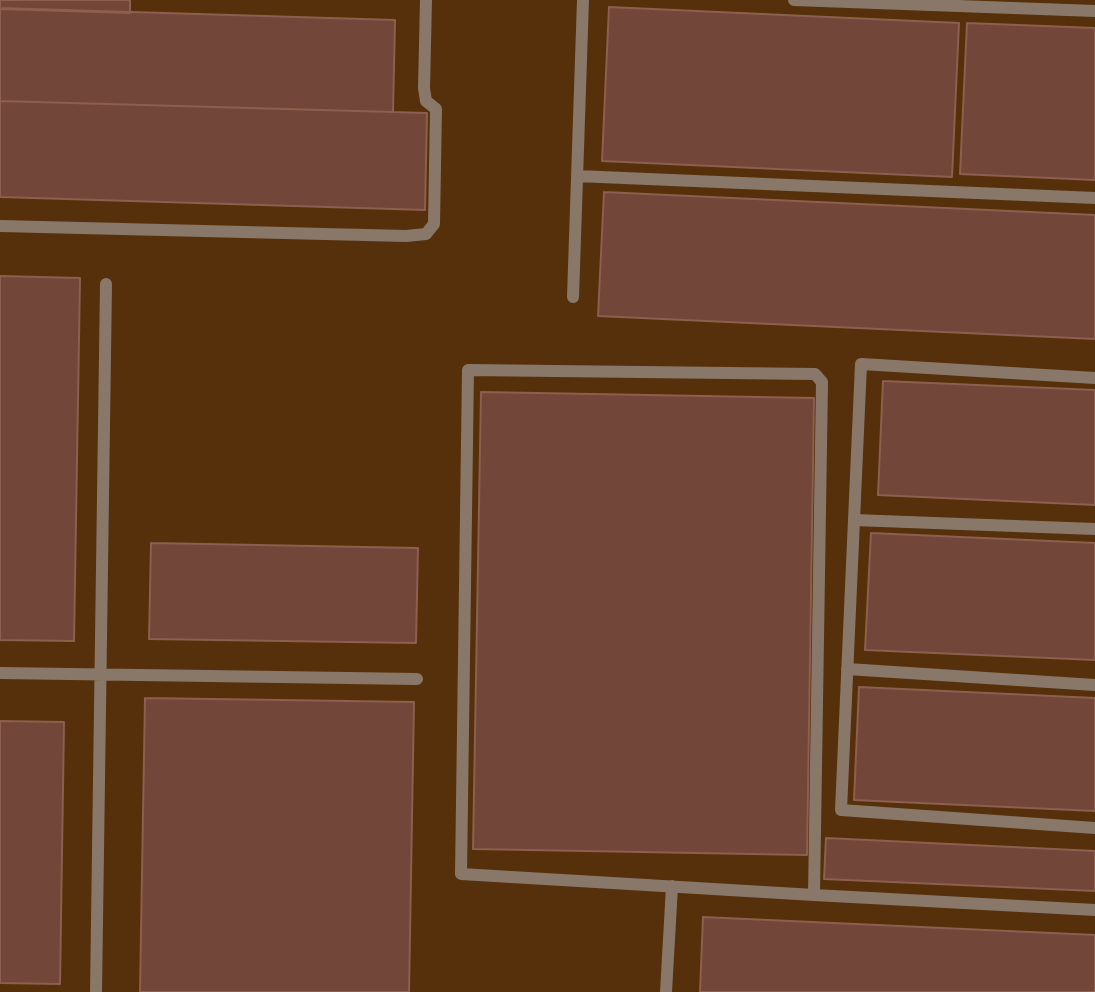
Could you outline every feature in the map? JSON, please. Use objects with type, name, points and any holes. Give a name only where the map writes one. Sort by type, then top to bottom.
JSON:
[{"type":"lane","points":[[0,226],[406,236],[426,234],[434,224],[436,109],[426,101],[424,88],[426,0]]},
{"type":"lane","points":[[573,297],[583,0]]},
{"type":"lane","points":[[794,0],[1095,11]]},
{"type":"lane","points":[[577,176],[1095,198]]},
{"type":"lane","points":[[96,992],[106,284]]},
{"type":"lane","points":[[1095,378],[861,365],[841,810],[1095,828]]},
{"type":"lane","points":[[814,895],[822,382],[815,374],[468,370],[461,874],[814,895],[1095,910]]},
{"type":"lane","points":[[854,520],[1095,529]]},
{"type":"lane","points":[[847,669],[1095,685]]},
{"type":"lane","points":[[0,673],[417,679]]},
{"type":"lane","points":[[666,992],[672,886]]},
{"type":"shaded area","points":[[0,0],[1095,0],[1095,992],[0,992]]},
{"type":"building","points":[[0,0],[130,0],[130,13],[0,9]]},
{"type":"building","points":[[609,7],[959,23],[952,177],[602,161]]},
{"type":"building","points":[[0,8],[395,20],[393,112],[0,101]]},
{"type":"building","points":[[967,23],[1095,28],[1095,180],[960,174]]},
{"type":"building","points":[[0,101],[427,113],[425,210],[0,197]]},
{"type":"building","points":[[604,192],[1095,215],[1095,339],[598,316]]},
{"type":"building","points":[[0,276],[80,278],[74,641],[0,640]]},
{"type":"building","points":[[883,381],[1095,390],[1095,505],[878,495]]},
{"type":"building","points":[[481,392],[814,398],[807,855],[473,849]]},
{"type":"building","points":[[871,533],[1095,543],[1095,660],[865,650]]},
{"type":"building","points":[[151,543],[418,548],[416,643],[149,639]]},
{"type":"building","points":[[859,687],[1095,698],[1095,811],[854,800]]},
{"type":"building","points":[[145,698],[414,702],[409,992],[140,992]]},
{"type":"building","points":[[0,721],[64,722],[60,984],[0,983]]},
{"type":"building","points":[[826,838],[1095,851],[1095,891],[824,879]]},
{"type":"building","points":[[703,917],[1095,935],[1095,992],[700,992]]}]
